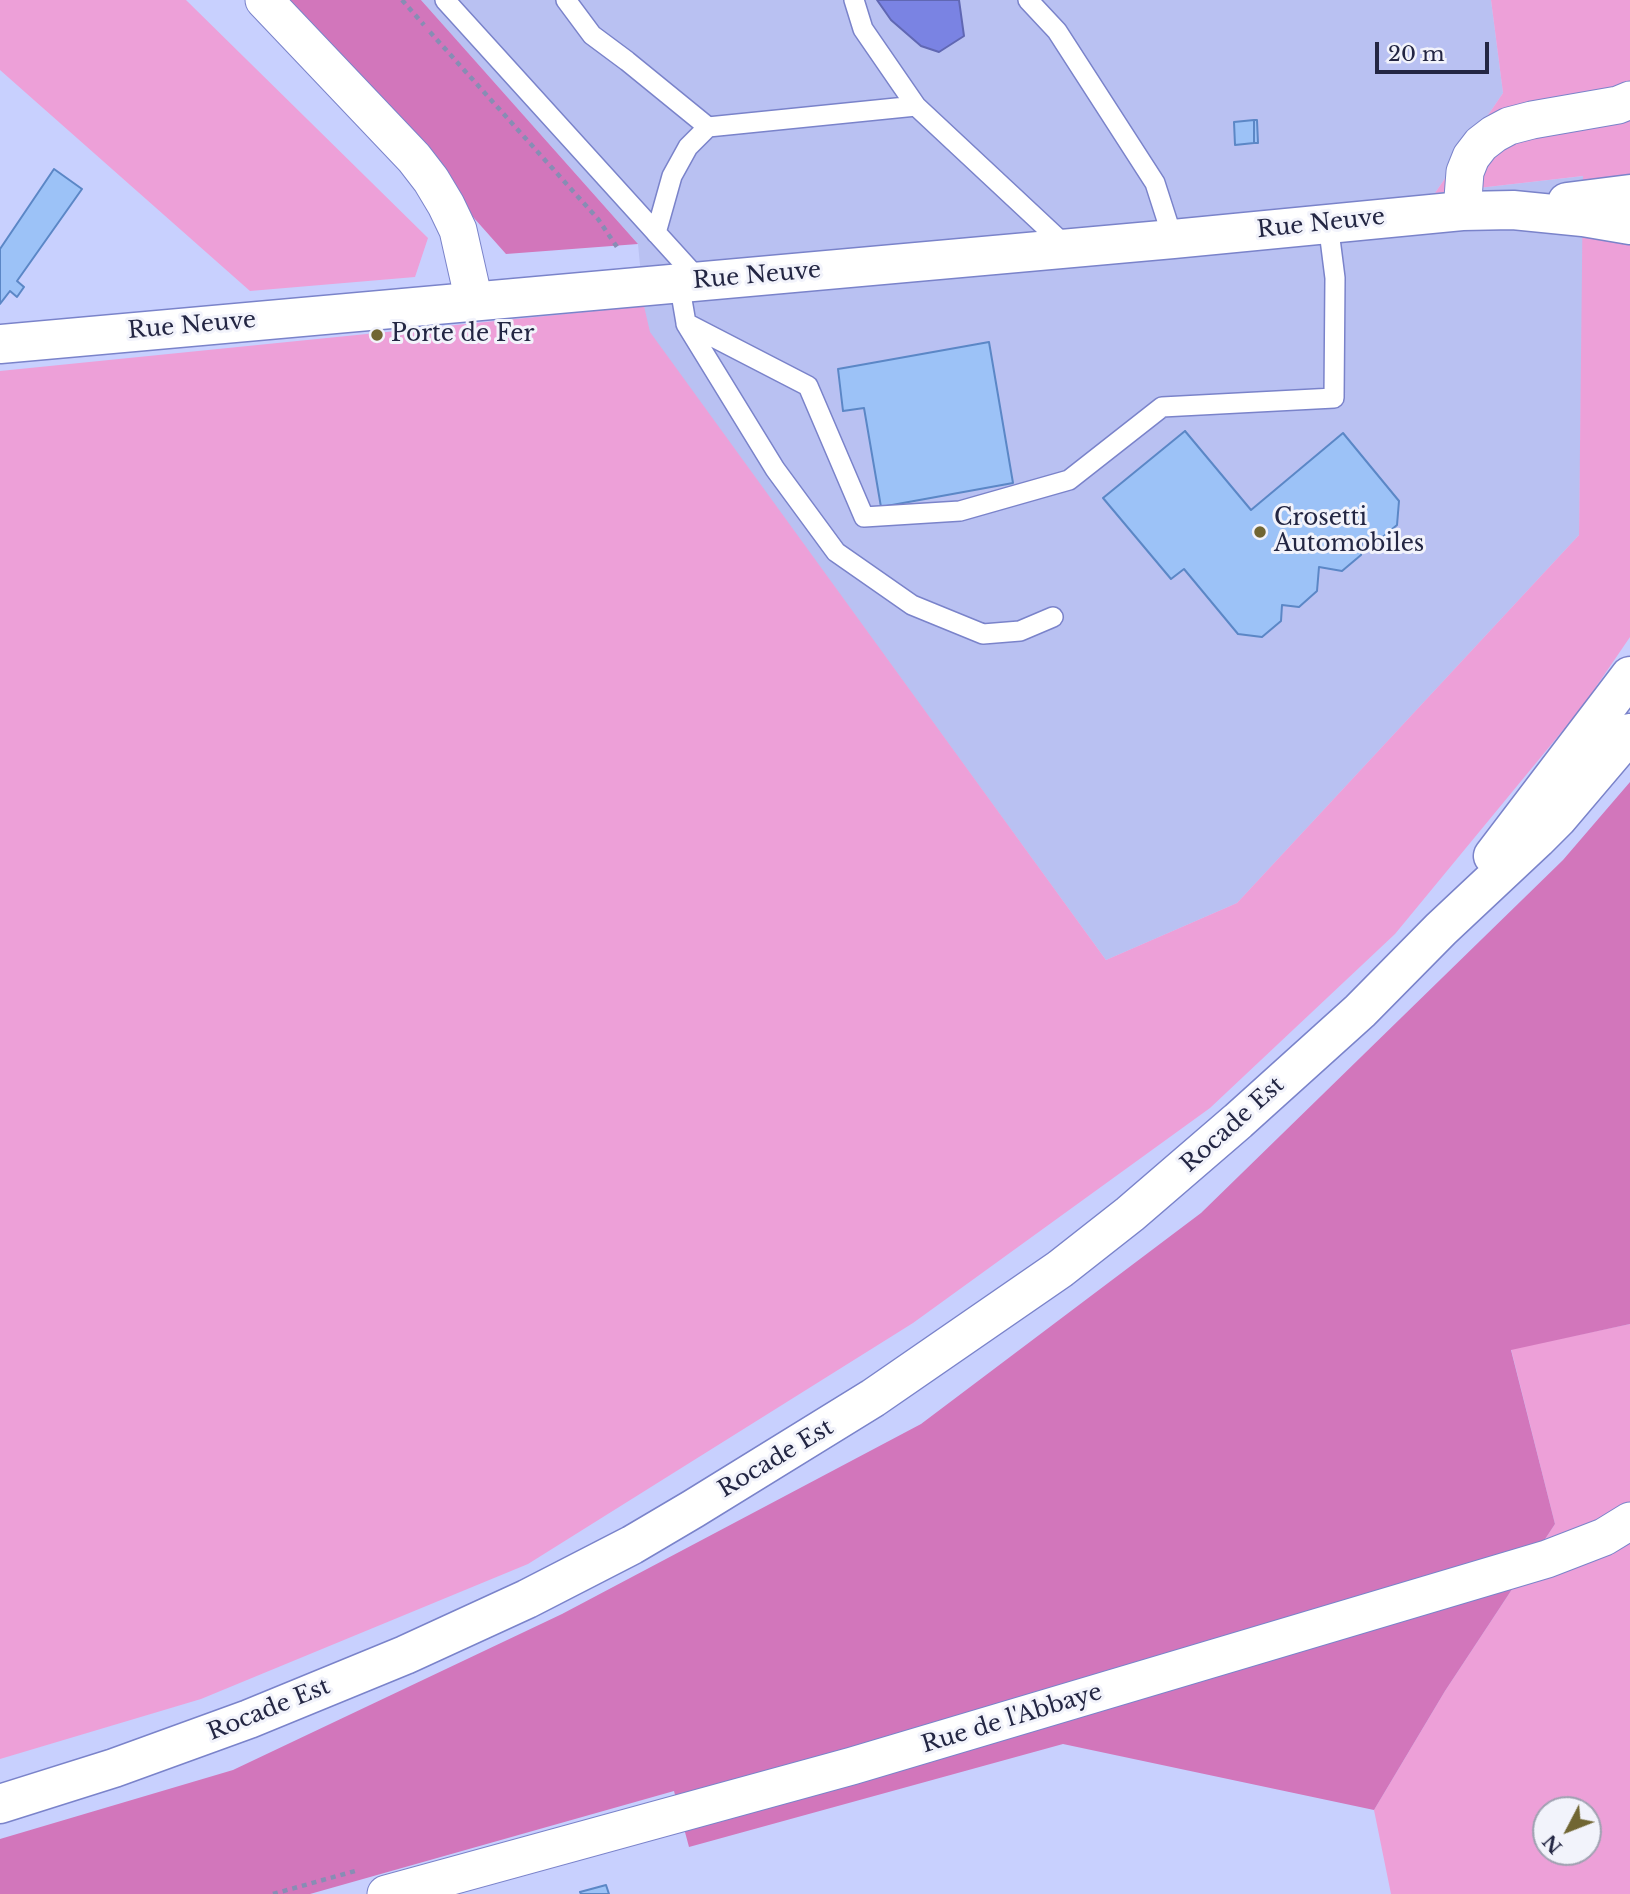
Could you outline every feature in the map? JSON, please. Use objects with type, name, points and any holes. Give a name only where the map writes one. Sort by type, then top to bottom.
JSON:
[{"type":"main road","name":"Rue Neuve","points":[[0,344],[1462,211],[1513,210],[1630,194]]},
{"type":"main road","name":"Rue Neuve","points":[[1513,210],[1630,225]]},
{"type":"main road","points":[[1441,929],[1521,817],[1630,676]]},
{"type":"main road","points":[[1441,929],[1558,818],[1630,733]]},
{"type":"main road","name":"Rocade Est","points":[[0,1804],[183,1744],[405,1655],[527,1599],[621,1550],[768,1465],[989,1320],[1130,1214],[1325,1044],[1441,929]]},
{"type":"street","points":[[264,0],[414,158],[431,180],[458,230],[474,302]]},
{"type":"street","points":[[1462,211],[1465,172],[1471,157],[1480,144],[1494,134],[1509,126],[1532,120],[1618,105],[1630,100]]},
{"type":"street","name":"Rue de l'Abbaye","points":[[386,1894],[852,1766],[1534,1563],[1576,1550],[1630,1521]]},
{"type":"lane","points":[[445,0],[656,233],[685,323],[775,469],[836,552],[912,605],[983,634],[1020,631],[1054,617]]},
{"type":"lane","points":[[566,0],[592,35],[708,127]]},
{"type":"lane","points":[[854,0],[863,29],[916,106],[1069,248]]},
{"type":"lane","points":[[1033,2],[1057,31],[1154,183],[1173,239]]},
{"type":"lane","points":[[656,233],[672,176],[688,147],[708,127],[916,106]]},
{"type":"lane","points":[[685,323],[808,386],[864,517],[960,511],[1069,480],[1162,407],[1334,398],[1335,278],[1328,223]]},
{"type":"path","points":[[401,0],[598,219],[673,283]]},
{"type":"shaded area","points":[[0,0],[186,0],[428,238],[415,277],[250,291],[0,70]]},
{"type":"shaded area","points":[[280,0],[421,0],[638,244],[506,254]]},
{"type":"shaded area","points":[[421,0],[1491,0],[1503,93],[1435,193],[1584,176],[1579,535],[1237,903],[1106,960],[646,328],[638,244]]},
{"type":"shaded area","points":[[1491,0],[1630,0],[1630,637],[1583,706],[1395,934],[1210,1108],[913,1323],[528,1564],[201,1699],[0,1759],[0,371],[644,306],[650,332],[1106,960],[1237,903],[1579,535],[1583,176],[1435,193],[1503,93]]},
{"type":"shaded area","points":[[1630,782],[1630,1324],[1511,1350],[1555,1524],[1445,1691],[1374,1810],[1063,1744],[689,1847],[674,1791],[310,1894],[0,1894],[0,1839],[233,1770],[562,1614],[921,1424],[1201,1213],[1563,860]]},
{"type":"shaded area","points":[[1630,1324],[1630,1894],[1391,1894],[1374,1810],[1445,1691],[1555,1524],[1511,1349]]},
{"type":"water","points":[[877,0],[959,0],[964,36],[939,52],[921,46],[891,20]]},
{"type":"building","points":[[1254,120],[1254,143],[1235,145],[1234,122]]},
{"type":"building","points":[[1254,120],[1257,120],[1258,143],[1254,143]]},
{"type":"building","points":[[54,169],[82,189],[17,281],[24,287],[17,297],[10,291],[0,304],[0,249]]},
{"type":"building","points":[[989,342],[1013,483],[881,507],[864,408],[843,411],[838,369]]},
{"type":"building","name":"Crosetti Automobiles","points":[[1185,431],[1251,510],[1343,433],[1399,501],[1397,525],[1378,541],[1362,539],[1361,555],[1342,571],[1319,567],[1317,591],[1299,607],[1282,605],[1281,621],[1262,637],[1238,634],[1184,569],[1171,579],[1103,498]]},
{"type":"building","points":[[606,1885],[609,1894],[580,1892]]},
{"type":"place","name":"Porte de Fer","points":[[377,335]]},
{"type":"place","name":"Crosetti Automobiles","points":[[1260,532]]}]
